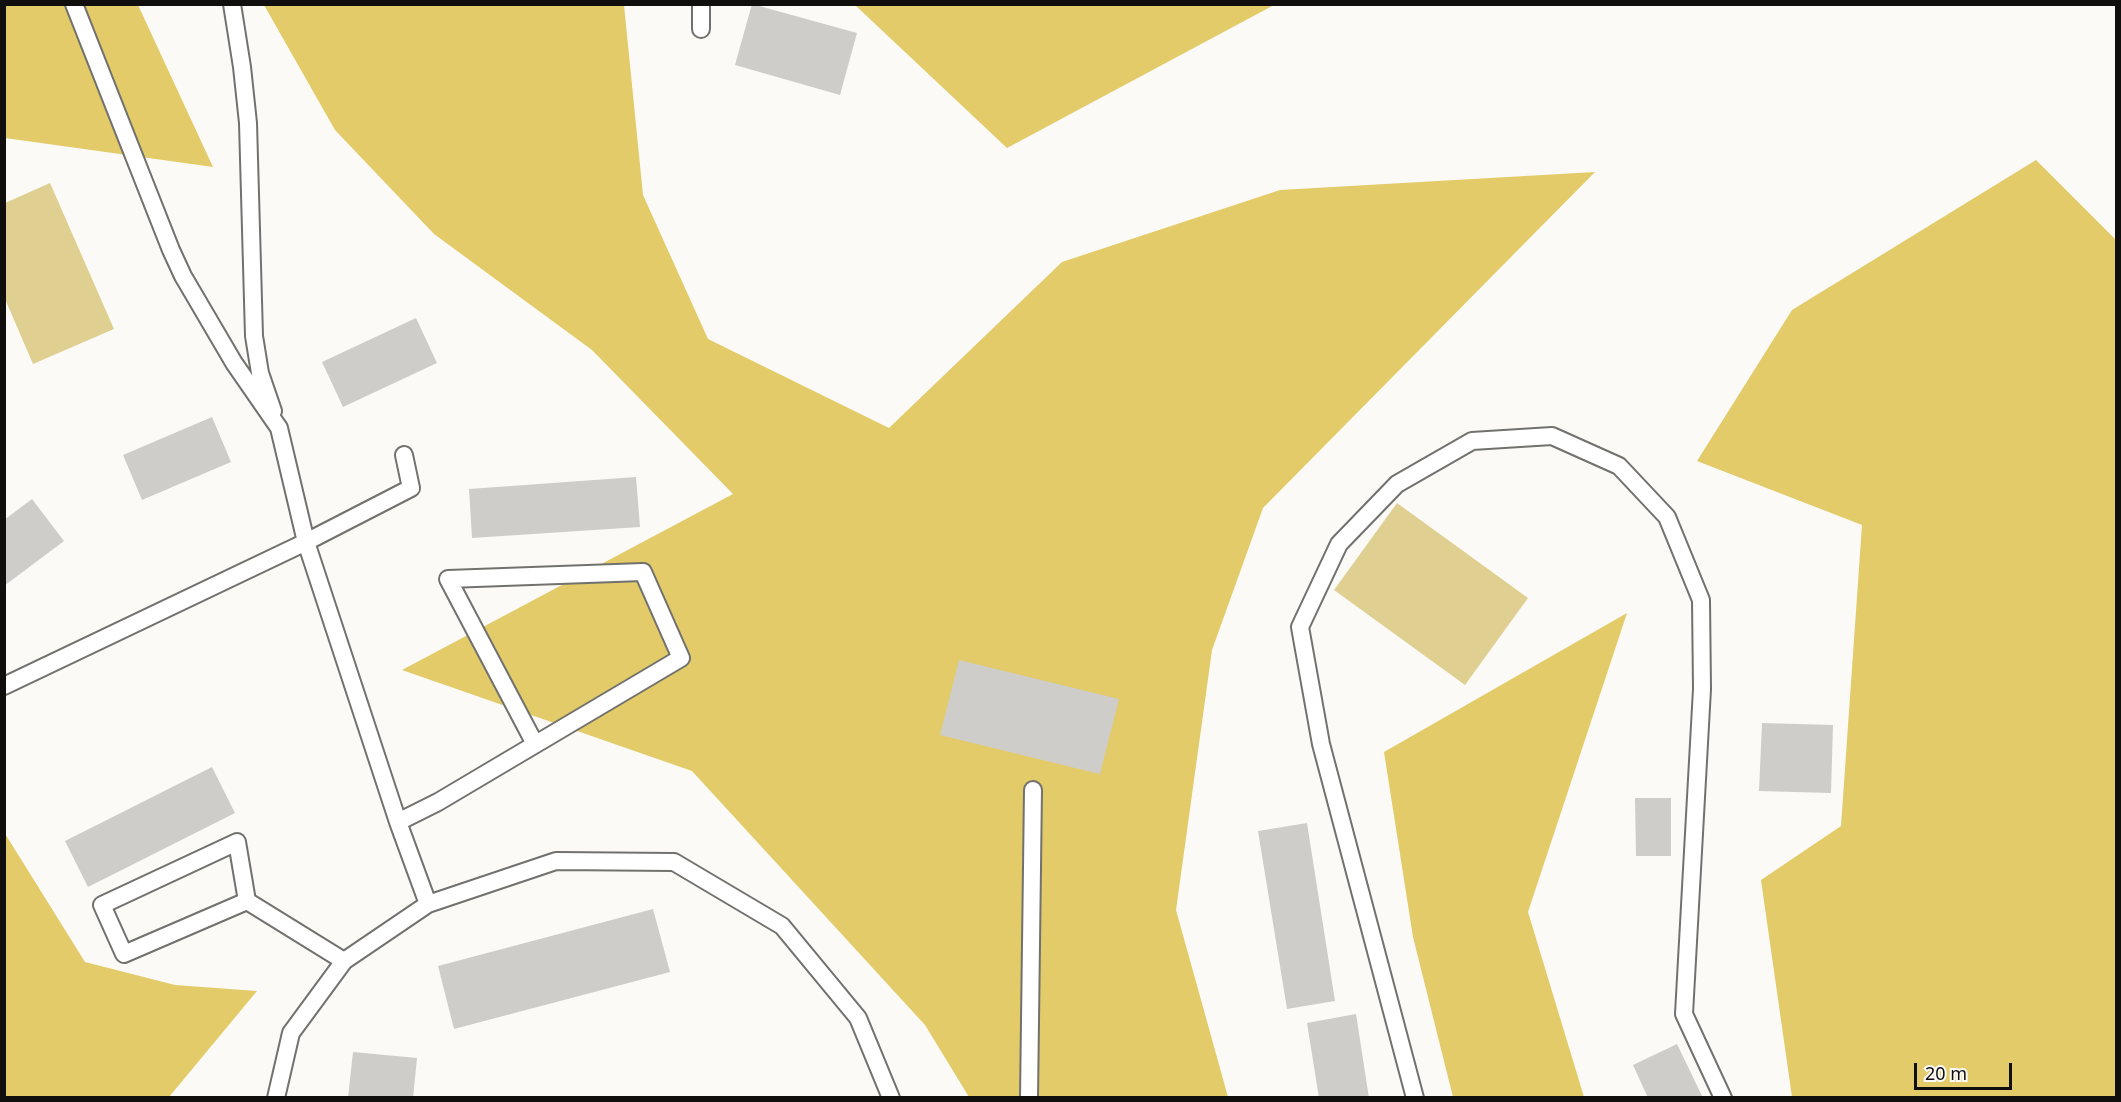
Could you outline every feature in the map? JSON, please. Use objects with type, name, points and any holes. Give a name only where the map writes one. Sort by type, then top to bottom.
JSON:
[{"type":"lane","points":[[74,4],[183,276],[234,363],[279,428]]},
{"type":"lane","points":[[232,4],[248,123],[254,336],[260,373],[279,428],[306,542],[398,822],[428,904]]},
{"type":"lane","points":[[701,4],[701,29]]},
{"type":"lane","points":[[1415,1098],[1321,744],[1300,627],[1339,544],[1397,484],[1472,441],[1552,436],[1619,466],[1667,517],[1701,600],[1702,688],[1683,1014],[1723,1098]]},
{"type":"lane","points":[[4,686],[306,542],[411,488],[404,455]]},
{"type":"lane","points":[[398,822],[438,802],[536,744],[681,658],[643,572],[448,579],[536,744]]},
{"type":"lane","points":[[1029,1098],[1033,790]]},
{"type":"lane","points":[[247,901],[124,954],[102,905],[237,842],[247,901],[344,961]]},
{"type":"lane","points":[[276,1098],[291,1033],[344,961],[428,904],[556,861],[674,862],[782,926],[858,1018],[891,1098]]},
{"type":"shaded area","points":[[5,5],[138,5],[213,167],[5,138]]},
{"type":"shaded area","points":[[264,5],[624,5],[643,195],[708,339],[889,428],[1062,262],[1280,190],[1595,172],[1263,508],[1212,650],[1176,910],[1228,1097],[969,1097],[925,1025],[692,771],[402,670],[733,494],[592,350],[434,234],[335,130]]},
{"type":"shaded area","points":[[855,5],[1274,5],[1007,148]]},
{"type":"shaded area","points":[[2036,160],[2116,240],[2116,1097],[1792,1097],[1761,880],[1841,826],[1862,525],[1697,461],[1792,310]]},
{"type":"shaded area","points":[[50,183],[114,329],[33,364],[5,299],[5,203]]},
{"type":"shaded area","points":[[1397,503],[1528,598],[1465,685],[1334,590]]},
{"type":"shaded area","points":[[1627,613],[1528,912],[1584,1097],[1453,1097],[1413,937],[1384,752]]},
{"type":"shaded area","points":[[4,832],[85,962],[175,985],[257,991],[169,1097],[5,1097]]},
{"type":"building","points":[[752,4],[857,33],[840,95],[735,65]]},
{"type":"building","points":[[416,318],[437,363],[343,407],[322,362]]},
{"type":"building","points":[[212,417],[231,462],[142,500],[123,455]]},
{"type":"building","points":[[636,477],[640,527],[472,538],[469,489]]},
{"type":"building","points":[[32,499],[64,541],[4,586],[4,520]]},
{"type":"building","points":[[959,660],[1119,699],[1100,774],[940,735]]},
{"type":"building","points":[[1762,723],[1833,725],[1831,793],[1759,791]]},
{"type":"building","points":[[212,767],[235,813],[88,887],[65,841]]},
{"type":"building","points":[[1635,798],[1671,798],[1671,856],[1636,856]]},
{"type":"building","points":[[1307,823],[1335,1001],[1287,1009],[1258,831]]},
{"type":"building","points":[[653,909],[670,972],[454,1029],[438,966]]},
{"type":"building","points":[[1356,1014],[1369,1098],[1319,1098],[1307,1023]]},
{"type":"building","points":[[1677,1044],[1703,1098],[1648,1098],[1633,1065]]},
{"type":"building","points":[[353,1052],[417,1058],[413,1098],[348,1098]]}]
